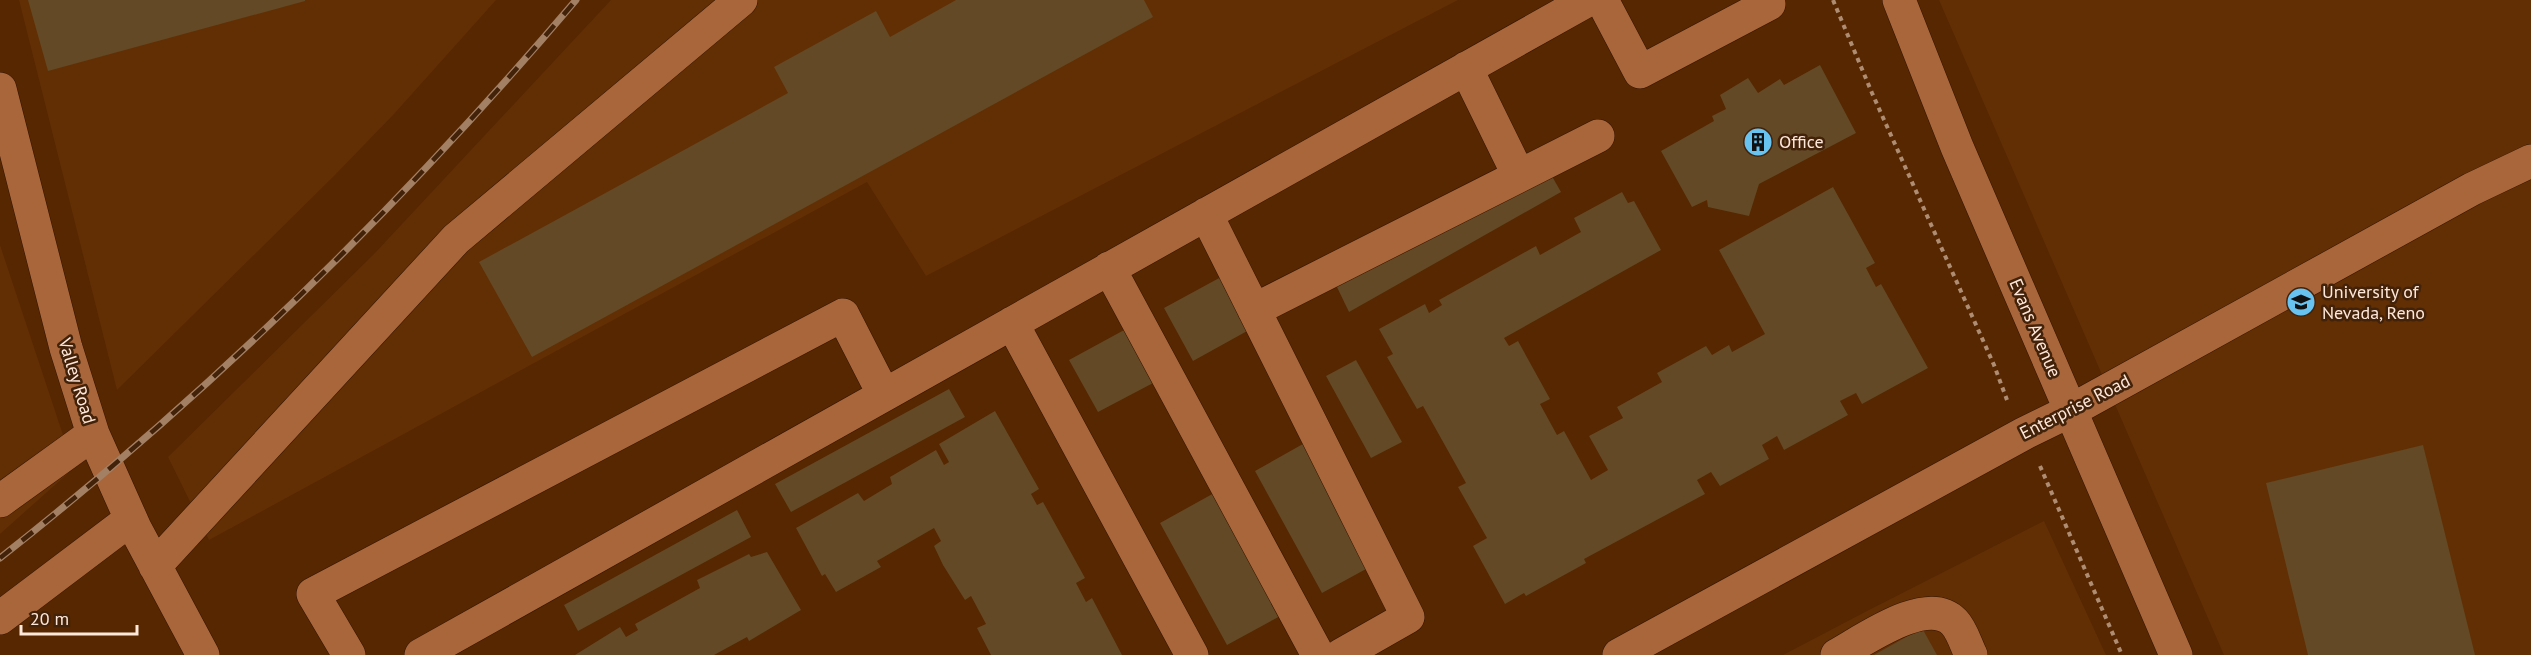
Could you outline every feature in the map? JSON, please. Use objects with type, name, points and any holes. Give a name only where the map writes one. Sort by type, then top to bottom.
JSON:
[{"type":"street","points":[[155,566],[456,239],[741,0]]},
{"type":"street","points":[[421,655],[459,646],[884,395],[1587,0]]},
{"type":"street","points":[[1602,0],[1640,72],[1768,4]]},
{"type":"street","name":"Evans Avenue","points":[[1899,0],[1957,147],[2176,655]]},
{"type":"street","points":[[1466,68],[1519,176]]},
{"type":"street","name":"Valley Road","points":[[0,89],[66,348],[93,434],[131,519],[203,655]]},
{"type":"street","points":[[1254,310],[1598,136]]},
{"type":"street","name":"Enterprise Road","points":[[1619,655],[2025,433],[2070,411],[2472,189],[2531,161]]},
{"type":"street","points":[[1206,214],[1408,617],[1341,655]]},
{"type":"street","points":[[1109,268],[1318,655]]},
{"type":"street","points":[[349,655],[314,594],[843,315],[884,395]]},
{"type":"street","points":[[1012,323],[1192,655]]},
{"type":"street","points":[[0,501],[93,434]]},
{"type":"street","points":[[0,618],[131,519]]},
{"type":"street","points":[[1837,655],[1903,619],[1931,611],[1954,622],[1971,655]]},
{"type":"path","points":[[1833,0],[1872,93],[1994,365],[2006,398],[2053,491],[2122,655]]},
{"type":"shaded area","points":[[19,0],[496,0],[394,114],[334,176],[117,390]]},
{"type":"shaded area","points":[[611,0],[1458,0],[926,276],[867,182],[209,540],[168,457],[375,253]]},
{"type":"shaded area","name":"University of Nevada, Reno","points":[[1939,0],[2531,0],[2531,655],[2224,655]]},
{"type":"shaded area","points":[[0,245],[74,468],[0,534]]},
{"type":"shaded area","points":[[2044,521],[2106,655],[1783,655],[1867,611]]},
{"type":"building","points":[[28,0],[305,0],[305,1],[48,71]]},
{"type":"building","points":[[956,0],[1144,0],[1153,17],[532,357],[479,262],[788,93],[774,67],[876,11],[890,37]]},
{"type":"building","name":"Office","points":[[1820,65],[1856,133],[1759,184],[1749,216],[1708,207],[1707,200],[1692,207],[1661,151],[1714,121],[1712,116],[1726,109],[1720,95],[1748,78],[1758,93],[1780,79],[1784,85]]},
{"type":"building","points":[[1545,164],[1561,192],[1349,312],[1335,283]]},
{"type":"building","points":[[1833,187],[1875,263],[1866,268],[1876,287],[1881,284],[1928,368],[1862,404],[1856,393],[1840,401],[1848,415],[1784,450],[1777,436],[1762,445],[1769,459],[1720,486],[1711,472],[1697,480],[1705,494],[1584,559],[1586,563],[1526,596],[1524,593],[1505,604],[1473,546],[1487,538],[1458,487],[1466,483],[1423,406],[1417,409],[1387,357],[1393,354],[1379,329],[1425,304],[1429,313],[1442,305],[1439,300],[1536,246],[1540,255],[1581,232],[1574,218],[1622,192],[1628,203],[1634,201],[1661,250],[1504,338],[1509,346],[1518,341],[1550,399],[1540,404],[1557,435],[1564,431],[1591,480],[1608,470],[1589,436],[1623,418],[1617,407],[1662,382],[1657,373],[1706,346],[1712,355],[1729,345],[1732,352],[1765,334],[1719,250]]},
{"type":"building","points":[[1221,277],[1249,330],[1193,361],[1164,308]]},
{"type":"building","points":[[1126,329],[1155,382],[1098,412],[1069,360]]},
{"type":"building","points":[[1356,360],[1402,442],[1371,458],[1326,376]]},
{"type":"building","points":[[949,389],[965,417],[791,512],[775,484]]},
{"type":"building","points":[[995,411],[1039,489],[1031,494],[1037,505],[1043,502],[1085,578],[1076,583],[1086,602],[1092,598],[1122,655],[991,655],[977,628],[986,624],[971,596],[965,600],[943,565],[934,546],[941,541],[934,528],[877,561],[881,567],[836,592],[825,574],[822,576],[796,528],[858,493],[864,501],[892,484],[890,477],[936,450],[944,465],[949,462],[939,444]]},
{"type":"building","points":[[1310,440],[1377,563],[1322,593],[1255,471]]},
{"type":"building","points":[[2423,445],[2475,655],[2308,655],[2266,483]]},
{"type":"building","points":[[1216,492],[1282,615],[1227,645],[1160,523]]},
{"type":"building","points":[[737,510],[751,537],[578,631],[564,605]]},
{"type":"building","points":[[767,552],[801,610],[749,641],[747,637],[714,655],[575,655],[620,627],[626,637],[638,630],[635,624],[700,588],[697,580],[749,554],[751,557]]},
{"type":"building","points":[[1922,628],[1937,655],[1874,655]]},
{"type":"railway","points":[[0,558],[154,430],[302,294],[443,150],[576,0]]},
{"type":"place","name":"Office","points":[[1758,142]]},
{"type":"place","name":"University of Nevada, Reno","points":[[2301,302]]}]
